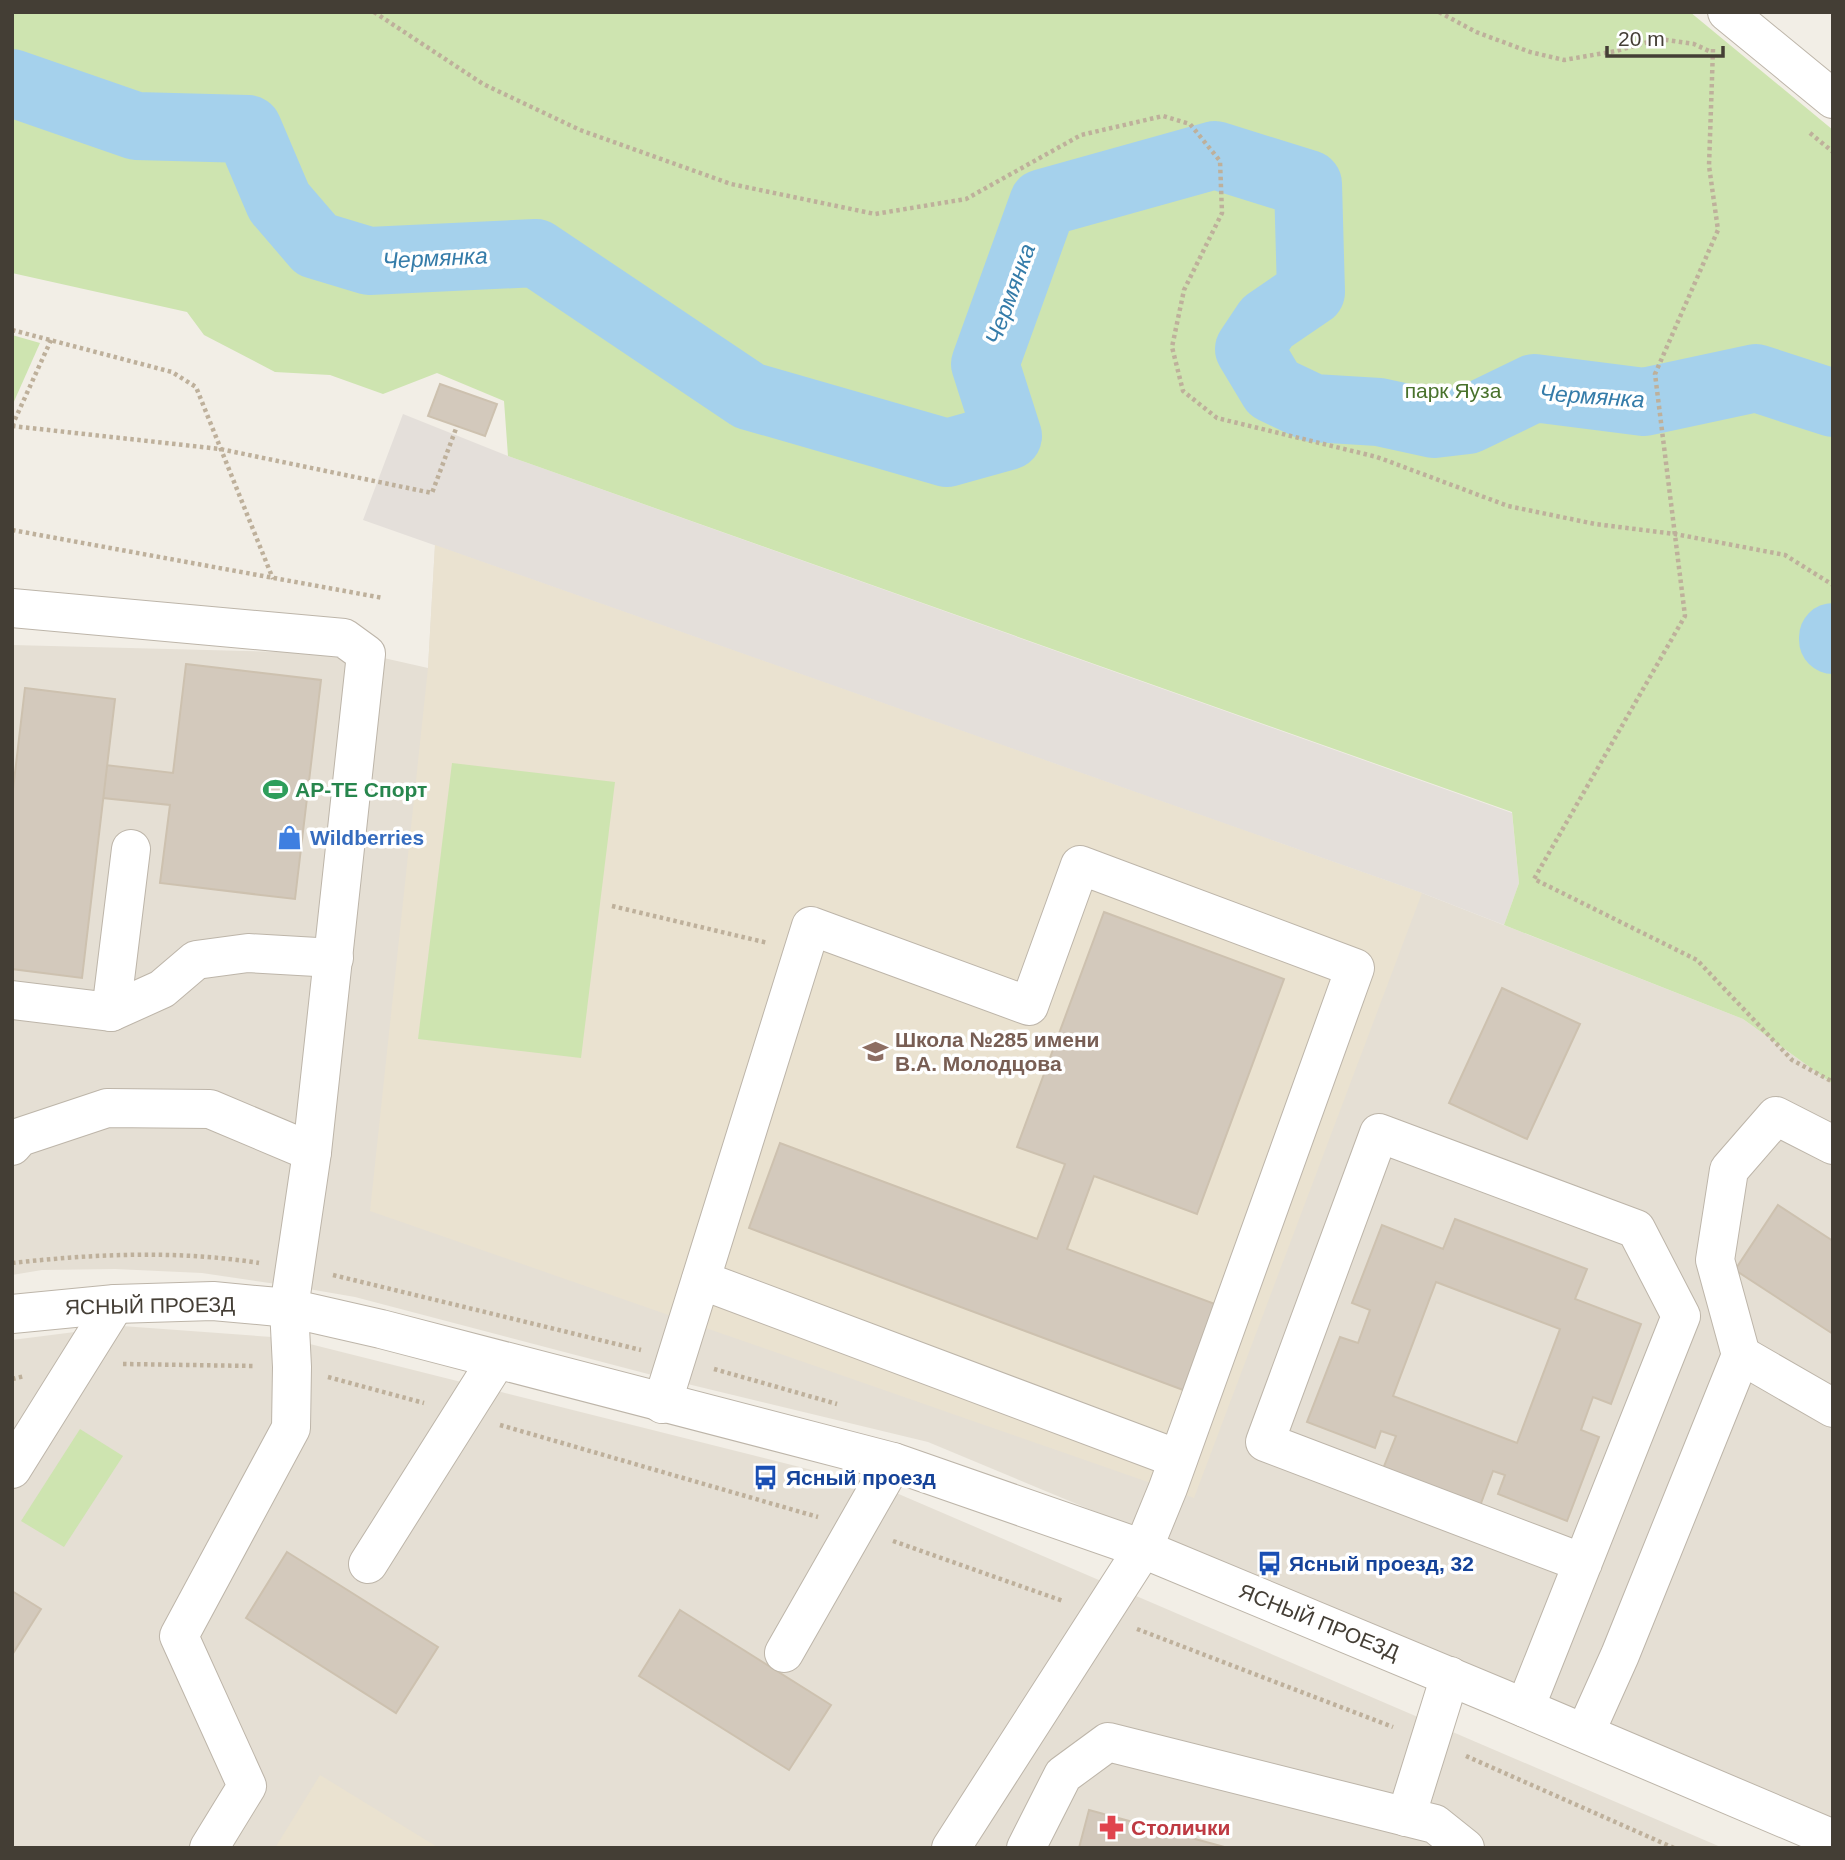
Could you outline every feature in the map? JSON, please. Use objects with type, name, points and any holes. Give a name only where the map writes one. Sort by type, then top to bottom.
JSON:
[{"type":"street","points":[[1728,14],[1833,99]]},
{"type":"street","points":[[12,608],[344,638],[366,654],[312,1152],[289,1308],[291,1428],[179,1636],[247,1786],[209,1848]]},
{"type":"street","points":[[111,1012],[131,849]]},
{"type":"street","points":[[662,1404],[811,926],[1029,1006],[1080,865],[1355,968],[1143,1549],[951,1848]]},
{"type":"street","points":[[12,1000],[111,1012],[162,989],[196,960],[248,953],[334,958]]},
{"type":"street","points":[[12,1146],[20,1137],[107,1108],[211,1109],[312,1152]]},
{"type":"street","points":[[1584,1733],[1619,1655],[1741,1355],[1715,1261],[1729,1170],[1776,1116],[1833,1145]]},
{"type":"street","points":[[1525,1707],[1583,1563],[1681,1316],[1636,1229],[1379,1133],[1265,1442],[1583,1563]]},
{"type":"street","points":[[701,1280],[1178,1459]]},
{"type":"street","name":"ЯСНЫЙ ПРОЕЗД","points":[[12,1314],[115,1304],[213,1301],[289,1308],[381,1329],[893,1462],[1143,1549],[1525,1707],[1833,1839]]},
{"type":"street","points":[[12,1469],[115,1304]]},
{"type":"street","points":[[1741,1355],[1833,1408]]},
{"type":"street","points":[[368,1564],[496,1361]]},
{"type":"street","points":[[784,1653],[893,1462]]},
{"type":"street","points":[[1406,1817],[1450,1676]]},
{"type":"street","points":[[1026,1848],[1063,1775],[1108,1742],[1435,1824],[1465,1848]]},
{"type":"path","points":[[374,12],[483,84],[580,130],[731,184],[875,214],[966,199],[1082,135],[1163,117],[1190,124],[1220,161],[1222,214],[1184,290],[1172,346],[1183,391],[1217,418],[1377,457],[1508,506],[1595,524],[1675,534],[1785,555],[1833,585]]},
{"type":"path","points":[[1439,12],[1476,32],[1530,52],[1564,60],[1616,51],[1659,39],[1694,44],[1722,61]]},
{"type":"path","points":[[1728,14],[1712,53],[1709,166],[1718,230],[1655,373],[1685,616],[1534,879],[1697,960],[1792,1060],[1833,1082]]},
{"type":"path","points":[[1802,127],[1833,152]]},
{"type":"path","points":[[12,330],[172,372],[196,387],[273,579]]},
{"type":"path","points":[[51,340],[12,426],[220,449],[432,493],[457,426]]},
{"type":"path","points":[[12,530],[383,598]]},
{"type":"path","points":[[612,906],[803,952]]},
{"type":"path","points":[[12,1263],[90,1255],[215,1256],[296,1268]]},
{"type":"shaded area","points":[[403,414],[508,456],[1512,813],[1519,883],[1504,925],[1422,893],[363,520]]},
{"type":"shaded area","points":[[435,545],[1422,893],[1743,1019],[1833,1084],[1833,1819],[928,1442],[671,1380],[355,1297],[202,1273],[115,1269],[42,1270],[12,1275],[12,645],[366,654],[428,668]]},
{"type":"shaded area","name":"Школа №285 имени В.А. Молодцова","points":[[435,545],[1422,893],[1194,1498],[370,1211],[428,668]]},
{"type":"shaded area","points":[[122,1326],[286,1338],[887,1489],[1723,1848],[12,1848],[12,1340]]},
{"type":"shaded area","points":[[320,1775],[439,1848],[275,1848]]},
{"type":"green space","name":"парк Яуза","points":[[12,12],[1690,12],[1833,130],[1833,1084],[1743,1019],[1504,925],[1519,883],[1512,812],[508,456],[504,401],[437,373],[383,394],[330,375],[275,372],[204,335],[187,312],[12,273]]},
{"type":"green space","points":[[12,335],[40,343],[12,406]]},
{"type":"green space","points":[[452,763],[615,782],[581,1058],[418,1039]]},
{"type":"green space","points":[[80,1429],[123,1456],[64,1547],[21,1521]]},
{"type":"building","points":[[440,384],[497,404],[485,436],[428,416]]},
{"type":"building","points":[[186,664],[321,680],[295,899],[160,883],[170,805],[103,798],[106,765],[173,773]]},
{"type":"building","points":[[25,688],[115,699],[82,978],[12,969],[12,798]]},
{"type":"building","points":[[1104,912],[1284,979],[1197,1214],[1094,1176],[1067,1249],[1215,1304],[1183,1390],[749,1228],[780,1143],[1037,1239],[1065,1164],[1017,1147]]},
{"type":"building","points":[[1502,988],[1580,1024],[1527,1139],[1449,1103]]},
{"type":"building","points":[[1778,1205],[1833,1241],[1833,1334],[1735,1270]]},
{"type":"building","points":[[1455,1219],[1587,1269],[1575,1299],[1641,1324],[1611,1404],[1593,1397],[1581,1430],[1599,1437],[1567,1521],[1498,1494],[1505,1475],[1493,1471],[1480,1506],[1383,1469],[1396,1436],[1381,1431],[1375,1448],[1307,1422],[1340,1337],[1358,1343],[1370,1310],[1352,1303],[1382,1225],[1443,1249]],"holes":[[[1436,1282],[1560,1329],[1517,1443],[1393,1396]]]},
{"type":"building","points":[[287,1552],[438,1647],[396,1713],[246,1618]]},
{"type":"building","points":[[12,1591],[41,1609],[12,1655]]},
{"type":"building","points":[[680,1610],[831,1705],[789,1770],[639,1676]]},
{"type":"building","points":[[1089,1810],[1228,1848],[1079,1848]]},
{"type":"waterway","name":"Чермянка","points":[[12,83],[136,126],[248,129],[279,202],[316,245],[369,261],[536,253],[749,396],[947,453],[1008,436],[985,364],[1043,203],[1215,155],[1308,184],[1311,292],[1267,322],[1249,349],[1273,389],[1313,408],[1379,412],[1434,424],[1468,420],[1534,388],[1644,402],[1756,378],[1833,403]]},
{"type":"place","name":"АР-ТЕ Спорт","points":[[275,790]]},
{"type":"place","name":"Wildberries","points":[[290,838]]},
{"type":"place","name":"Школа №285 имени В.А. Молодцова","points":[[875,1052]]},
{"type":"place","name":"Ясный проезд","points":[[766,1478]]},
{"type":"place","name":"Ясный проезд, 32","points":[[1269,1564]]},
{"type":"place","name":"Столички","points":[[1111,1828]]}]
